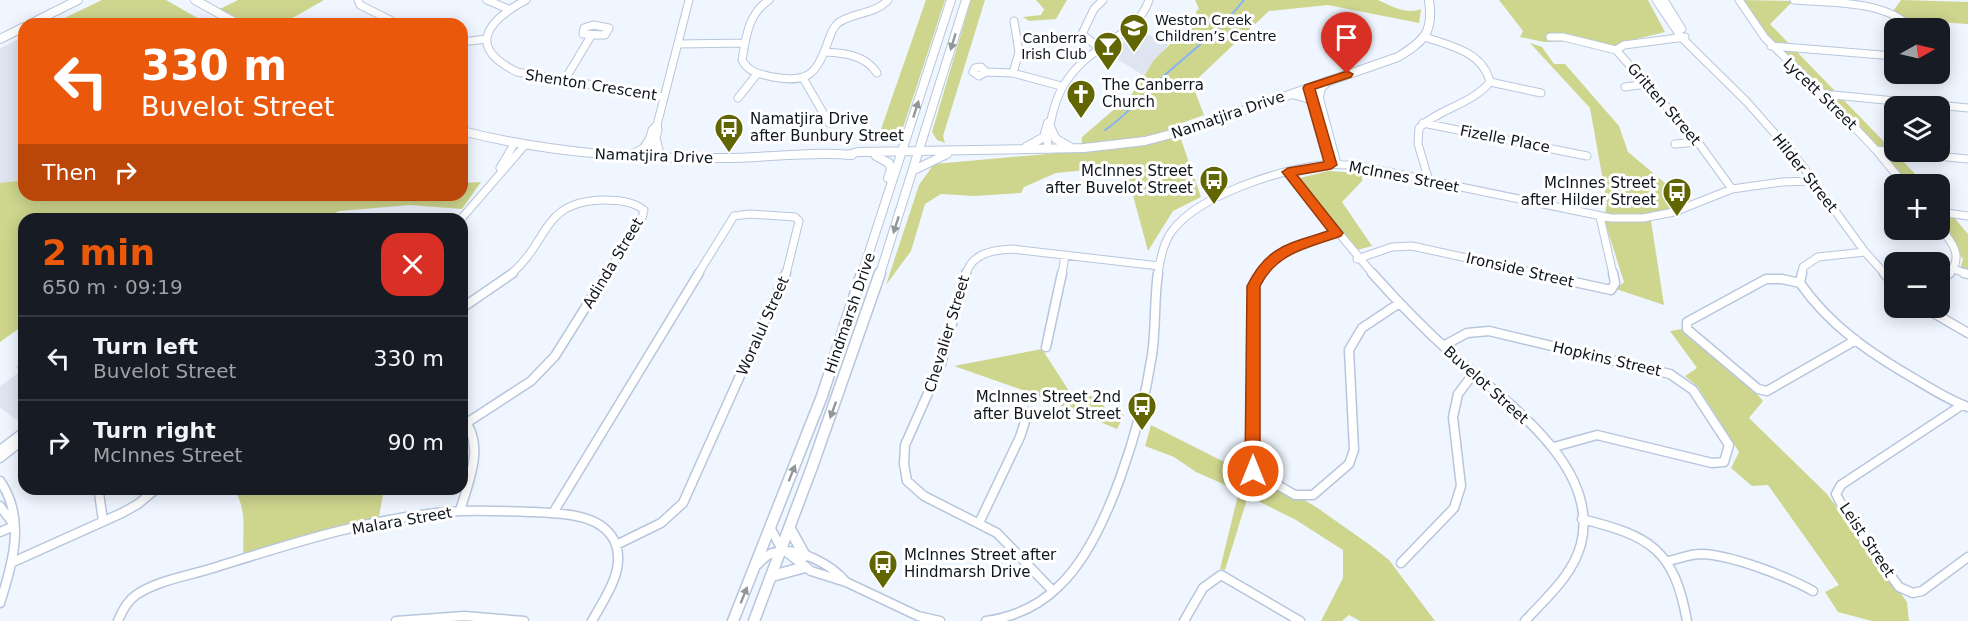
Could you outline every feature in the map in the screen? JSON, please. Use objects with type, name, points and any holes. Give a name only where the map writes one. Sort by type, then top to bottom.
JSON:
[{"type":"main road","points":[[42,18],[78,0]]},
{"type":"main road","points":[[195,0],[227,18]]},
{"type":"main road","name":"Hindmarsh Drive","points":[[733,621],[822,396],[951,0]]},
{"type":"main road","name":"Hindmarsh Drive","points":[[754,621],[862,330],[920,153],[966,0]]},
{"type":"main road","points":[[1425,37],[1432,16],[1429,0]]},
{"type":"main road","points":[[0,39],[18,30]]},
{"type":"main road","name":"Namatjira Drive","points":[[468,132],[525,146],[647,159],[920,153],[1121,145],[1175,134],[1398,57],[1425,37]]},
{"type":"main road","points":[[1290,94],[1316,100],[1321,88],[1328,81]]},
{"type":"main road","points":[[1048,123],[1056,139],[1072,148]]},
{"type":"main road","points":[[1021,150],[1044,137],[1048,123]]},
{"type":"main road","points":[[914,170],[943,152],[925,134]]},
{"type":"main road","points":[[886,205],[882,198],[891,170],[889,163],[877,154],[907,139]]},
{"type":"main road","points":[[626,158],[644,148],[652,140],[666,159]]},
{"type":"main road","points":[[772,576],[805,561],[790,529]]},
{"type":"street","points":[[358,0],[360,5],[386,18]]},
{"type":"street","points":[[487,0],[508,9]]},
{"type":"street","points":[[468,41],[486,39],[491,27],[508,9],[526,0]]},
{"type":"street","points":[[647,159],[652,140],[658,130],[657,125],[689,0]]},
{"type":"street","points":[[769,0],[759,7],[751,18],[742,60],[744,65],[757,74],[784,80],[803,78],[817,70],[831,31],[837,24],[879,8],[888,0]]},
{"type":"street","points":[[1099,48],[1082,34],[1094,9],[1103,0]]},
{"type":"street","points":[[1047,149],[1048,123],[1055,97],[1061,86],[1087,57],[1135,25],[1142,17],[1149,0]]},
{"type":"street","name":"Hilder Street","points":[[1656,0],[1703,61],[1747,102],[1812,179],[1865,252],[1884,273]]},
{"type":"street","name":"Hilder Street","points":[[1664,0],[1684,37]]},
{"type":"street","name":"Lycett Street","points":[[1739,0],[1771,46],[1823,94],[1896,174]]},
{"type":"street","points":[[1794,0],[1881,8],[1902,18]]},
{"type":"street","points":[[1013,73],[1018,52],[1014,21]]},
{"type":"street","points":[[564,81],[591,36]]},
{"type":"street","points":[[1425,37],[1478,60],[1487,69],[1490,82]]},
{"type":"street","points":[[1550,37],[1563,37],[1616,50]]},
{"type":"street","name":"Gritten Street","points":[[1684,37],[1624,45],[1616,50],[1698,142],[1732,189]]},
{"type":"street","name":"Shenton Crescent","points":[[486,39],[490,55],[503,67],[517,72],[664,96]]},
{"type":"street","points":[[679,44],[745,43]]},
{"type":"street","points":[[1771,46],[1884,55]]},
{"type":"street","points":[[825,52],[855,55],[874,67],[877,73]]},
{"type":"street","points":[[986,72],[1013,73],[1061,86]]},
{"type":"street","points":[[738,98],[757,74]]},
{"type":"street","points":[[803,78],[829,123]]},
{"type":"street","points":[[1490,82],[1541,93]]},
{"type":"street","points":[[1429,181],[1417,137],[1419,128],[1423,123],[1478,95],[1490,82]]},
{"type":"street","points":[[1625,87],[1647,84]]},
{"type":"street","points":[[1313,86],[1334,164]]},
{"type":"street","points":[[1823,94],[1968,108]]},
{"type":"street","name":"Fizelle Place","points":[[1423,123],[1587,156]]},
{"type":"street","points":[[1675,144],[1698,142]]},
{"type":"street","points":[[495,177],[514,144]]},
{"type":"street","points":[[466,213],[495,177],[525,146]]},
{"type":"street","points":[[1876,150],[1968,159]]},
{"type":"street","name":"McInnes Street","points":[[993,621],[1028,608],[1053,591],[1068,577],[1091,542],[1133,438],[1152,356],[1161,252],[1169,235],[1192,211],[1221,196],[1288,172],[1334,164],[1364,167],[1600,217],[1624,218],[1643,218],[1674,212],[1732,189],[1812,179]]},
{"type":"street","name":"Buvelot Street","points":[[1288,172],[1357,259],[1398,303],[1554,447],[1577,494],[1582,519],[1580,549],[1571,568],[1525,621]]},
{"type":"street","name":"Adinda Street","points":[[468,304],[512,273],[531,252],[558,213],[567,206],[614,200],[638,204],[644,210],[642,218],[555,356],[531,381],[468,417]]},
{"type":"street","points":[[1950,213],[1968,216]]},
{"type":"street","name":"Woralul Street","points":[[553,513],[734,216],[750,214],[795,216],[799,221],[798,229],[784,281],[682,503],[670,517],[658,525],[615,545]]},
{"type":"street","name":"Ironside Street","points":[[1357,259],[1392,247],[1412,246],[1611,290],[1615,283],[1600,217]]},
{"type":"street","points":[[1336,233],[1282,252],[1256,278],[1254,286],[1253,471],[1295,495],[1313,495],[1334,480],[1349,464],[1354,450],[1349,350],[1352,337],[1359,328],[1398,303]]},
{"type":"street","points":[[1949,240],[1959,255],[1960,261],[1956,270],[1950,273]]},
{"type":"street","name":"Chevalier Street","points":[[1053,591],[997,533],[924,496],[912,487],[907,481],[903,464],[905,445],[938,372],[954,323],[963,279],[975,259],[991,250],[1003,248],[1159,266]]},
{"type":"street","points":[[1800,283],[1803,267],[1818,256],[1865,252]]},
{"type":"street","points":[[1046,347],[1056,309],[1065,255]]},
{"type":"street","points":[[1956,270],[1968,274]]},
{"type":"street","points":[[1856,340],[1767,391],[1758,389],[1687,329],[1687,322],[1766,279],[1782,279],[1800,283],[1820,310],[1856,340],[1878,359],[1965,406]]},
{"type":"street","points":[[1942,318],[1968,333]]},
{"type":"street","name":"Hopkins Street","points":[[1443,346],[1467,333],[1489,331],[1670,374],[1693,390],[1729,445],[1724,462],[1712,463],[1597,435],[1554,447]]},
{"type":"street","points":[[1401,563],[1454,508],[1461,486],[1454,417],[1458,394],[1474,373]]},
{"type":"street","name":"Leist Street","points":[[1965,406],[1841,485],[1836,494],[1899,587],[1906,591],[1922,591],[1968,557]]},
{"type":"street","points":[[979,523],[1020,437],[1028,412]]},
{"type":"street","points":[[468,424],[475,436],[476,446],[468,478]]},
{"type":"street","points":[[0,450],[18,436]]},
{"type":"street","points":[[0,458],[18,444]]},
{"type":"street","points":[[0,481],[13,507],[14,526],[13,562],[0,603]]},
{"type":"street","points":[[99,495],[103,521]]},
{"type":"street","points":[[13,562],[138,504],[149,495]]},
{"type":"street","points":[[460,511],[464,495]]},
{"type":"street","points":[[0,506],[14,526]]},
{"type":"street","name":"Malara Street","points":[[118,621],[128,602],[145,590],[244,558],[378,522],[460,511],[553,513],[586,518],[596,523],[606,530],[615,545]]},
{"type":"street","points":[[1582,519],[1627,530],[1648,542],[1668,561],[1684,595],[1687,621]]},
{"type":"street","points":[[0,532],[14,526]]},
{"type":"street","points":[[770,527],[773,537],[782,550],[805,561],[833,580],[846,582],[918,616],[940,621]]},
{"type":"street","points":[[592,621],[615,578],[617,563],[615,545]]},
{"type":"street","points":[[754,569],[762,559],[773,552],[782,550]]},
{"type":"street","points":[[1668,561],[1699,554],[1786,576],[1813,591]]},
{"type":"street","points":[[1184,621],[1206,584],[1221,575],[1300,621]]},
{"type":"street","points":[[396,621],[464,616],[524,621]]},
{"type":"shaded area","name":"Weston Creek Children’s Centre","points":[[1140,31],[1169,44],[1143,75],[1107,53]]},
{"type":"shaded area","points":[[18,40],[18,181],[0,183],[0,48]]},
{"type":"shaded area","points":[[18,373],[18,421],[0,408],[0,386]]},
{"type":"green space","points":[[102,0],[166,0],[198,18],[64,18]]},
{"type":"green space","points":[[238,0],[324,0],[292,18],[237,18],[220,9]]},
{"type":"green space","points":[[926,0],[945,0],[901,134],[880,132]]},
{"type":"green space","points":[[971,0],[985,0],[943,136],[945,143],[937,140],[932,132]]},
{"type":"green space","points":[[1036,0],[1067,0],[1056,19],[1029,21],[1023,17],[1041,15],[1044,9]]},
{"type":"green space","points":[[1195,0],[1378,0],[1405,10],[1421,9],[1419,23],[1328,5],[1269,11],[1192,84],[1204,115],[1176,125],[1201,197],[1173,211],[1148,251],[1125,166],[1056,173],[1024,187],[1021,193],[973,196],[941,194],[925,204],[911,251],[886,285],[919,185],[934,164],[1081,151],[1082,137],[1132,94],[1154,60],[1197,18],[1196,11],[1199,9]]},
{"type":"green space","points":[[1499,0],[1648,0],[1665,32],[1628,41],[1615,47],[1587,41],[1544,42],[1520,37],[1523,31]]},
{"type":"green space","points":[[1741,0],[1793,1],[1770,24],[1884,142],[1884,161],[1769,40]]},
{"type":"green space","points":[[1901,0],[1968,2],[1968,24],[1950,23],[1950,18],[1905,18],[1893,11]]},
{"type":"green space","points":[[1530,43],[1542,47],[1554,64],[1565,64],[1619,126],[1628,152],[1689,203],[1650,214],[1664,305],[1616,289],[1624,282],[1604,219],[1607,203],[1590,108]]},
{"type":"green space","points":[[1885,162],[1904,162],[1915,174],[1896,174]]},
{"type":"green space","points":[[1328,171],[1362,173],[1362,181],[1342,202],[1372,246],[1357,250],[1300,178]]},
{"type":"green space","points":[[18,181],[18,201],[468,201],[462,209],[410,205],[334,213],[18,213],[18,329],[0,342],[0,183]]},
{"type":"green space","points":[[481,182],[468,200],[468,183]]},
{"type":"green space","points":[[1950,213],[1968,234],[1968,273],[1960,270],[1963,259],[1950,240]]},
{"type":"green space","points":[[1682,329],[1751,387],[1763,401],[1749,418],[1827,494],[1907,602],[1909,621],[1872,621],[1838,612],[1825,592],[1839,585],[1768,485],[1752,486],[1731,468],[1739,452],[1698,387],[1685,376],[1697,368],[1670,331]]},
{"type":"green space","points":[[1042,349],[1069,391],[1099,398],[1105,408],[1124,415],[1117,429],[1031,393],[954,366]]},
{"type":"green space","points":[[1151,425],[1238,469],[1249,468],[1288,495],[1303,499],[1319,509],[1389,560],[1435,621],[1360,621],[1349,615],[1342,621],[1321,621],[1343,578],[1343,550],[1296,520],[1248,496],[1225,570],[1220,569],[1239,491],[1196,472],[1174,457],[1145,446]]},
{"type":"green space","points":[[237,495],[383,495],[378,522],[244,558],[243,515]]},
{"type":"waterway","points":[[1105,130],[1213,33],[1244,0]]},
{"type":"place","name":"Weston Creek Children’s Centre","points":[[1134,54]]},
{"type":"place","name":"Canberra Irish Club","points":[[1108,72]]},
{"type":"place","name":"The Canberra Church","points":[[1081,120]]},
{"type":"place","name":"Namatjira Drive after Bunbury Street","points":[[729,154]]},
{"type":"place","name":"McInnes Street after Buvelot Street","points":[[1214,206]]},
{"type":"place","name":"McInnes Street after Hilder Street","points":[[1677,218]]},
{"type":"place","name":"McInnes Street 2nd after Buvelot Street","points":[[1142,432]]},
{"type":"place","name":"McInnes Street after Hindmarsh Drive","points":[[883,590]]},
{"type":"route","points":[[1253,471],[1254,286],[1262,270],[1282,252],[1304,242],[1336,233],[1288,172],[1313,166],[1331,165],[1309,88],[1347,74]]}]
